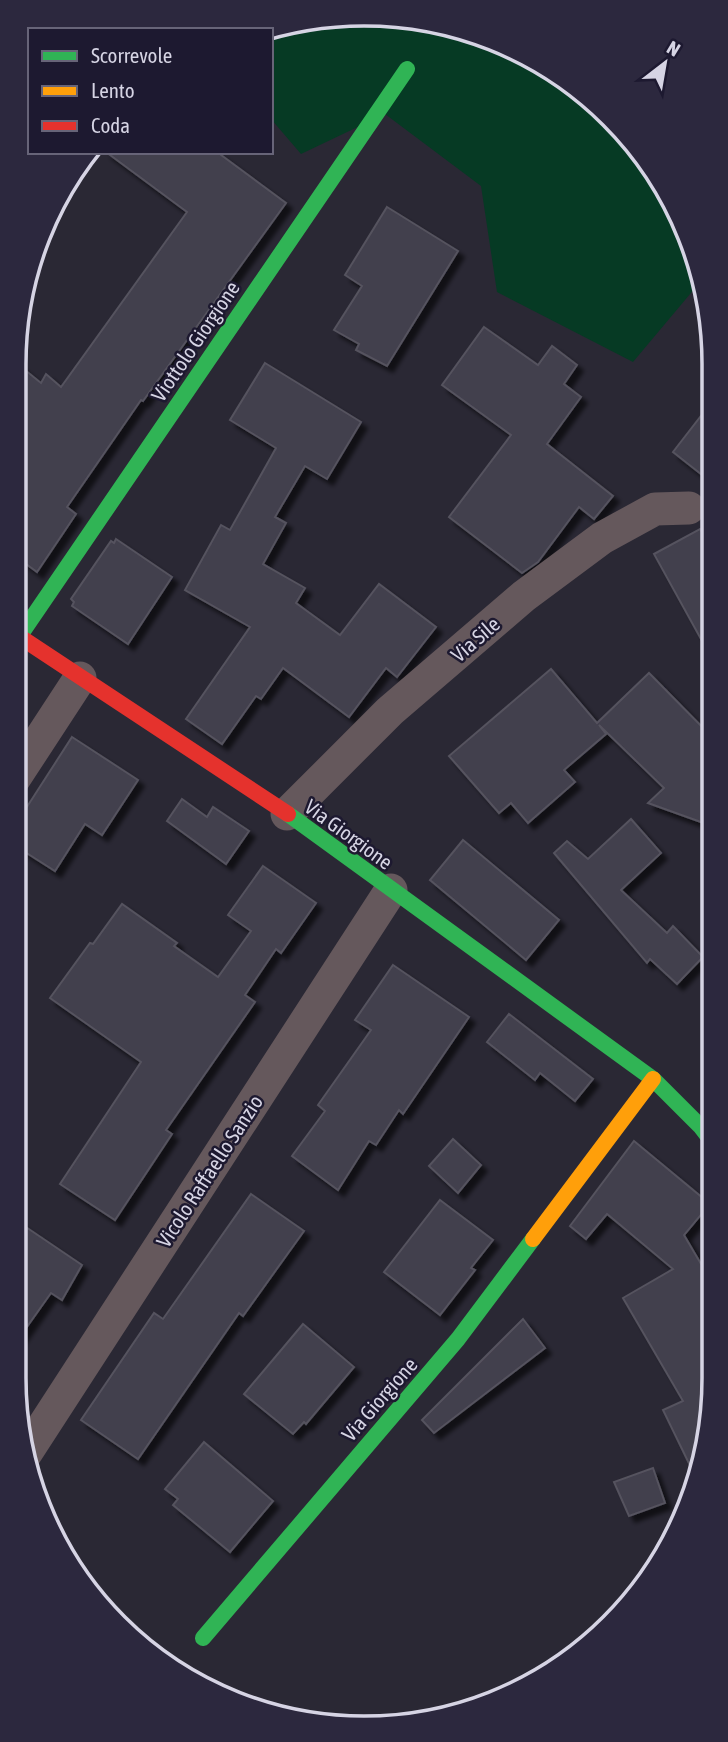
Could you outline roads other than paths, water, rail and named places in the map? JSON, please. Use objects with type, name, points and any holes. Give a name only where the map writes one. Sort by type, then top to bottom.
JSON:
[{"type":"street","name":"Viottolo Giorgione","points":[[26,622],[407,69]]},
{"type":"street","name":"Via Sile","points":[[286,814],[390,711],[536,588],[602,538],[655,509],[689,508]]},
{"type":"street","name":"Via Giorgione","points":[[26,641],[286,814],[653,1079],[702,1129]]},
{"type":"street","points":[[26,761],[80,678]]},
{"type":"street","name":"Vicolo Raffaello Sanzio","points":[[33,1442],[391,890]]},
{"type":"street","name":"Via Giorgione","points":[[203,1638],[458,1339],[653,1079]]}]
